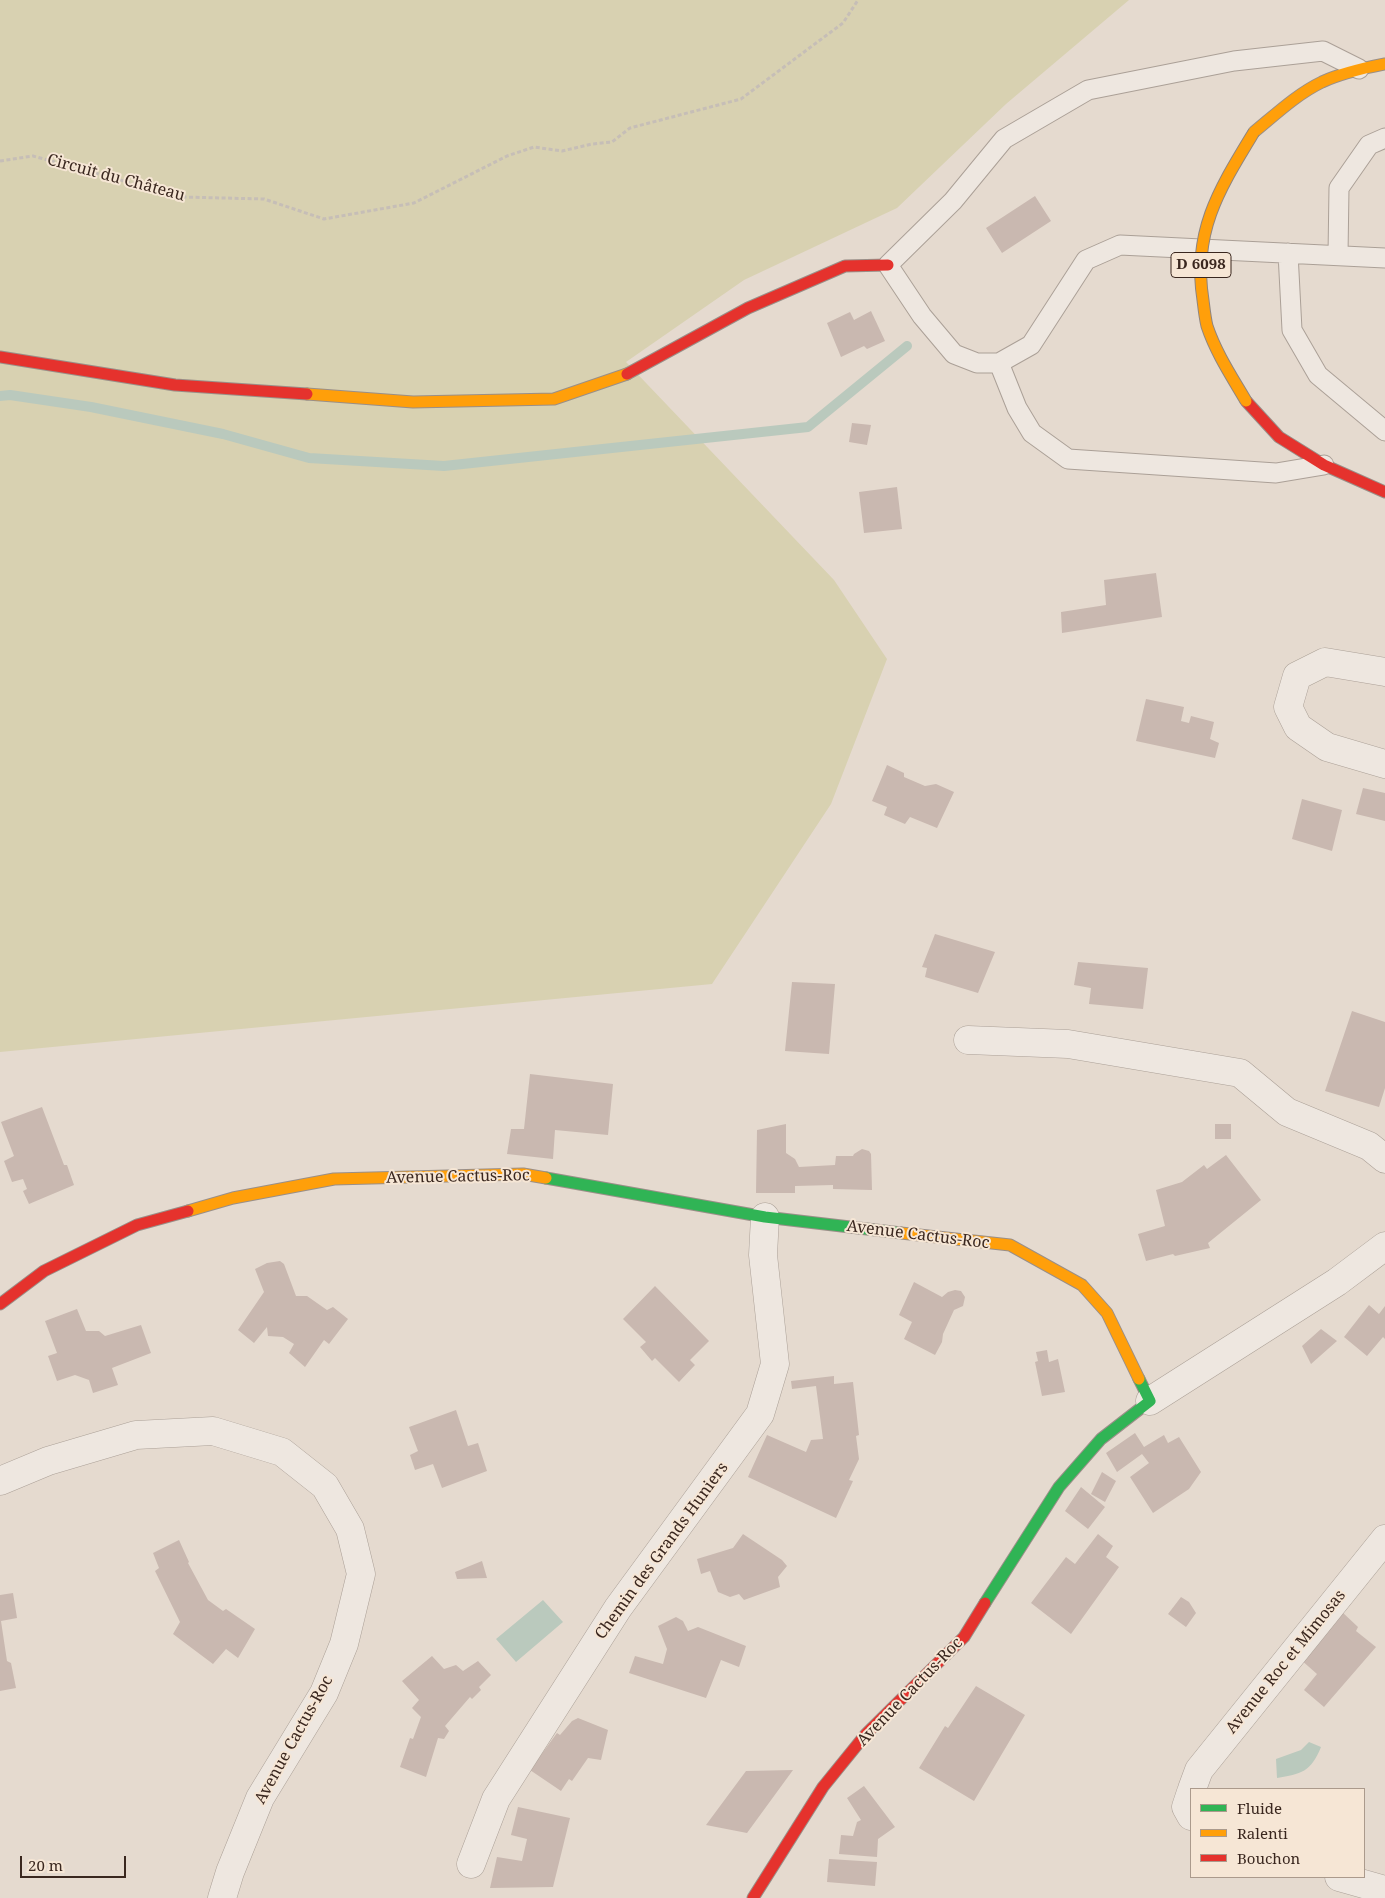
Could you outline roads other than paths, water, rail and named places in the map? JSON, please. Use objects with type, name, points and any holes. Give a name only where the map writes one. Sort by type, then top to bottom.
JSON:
[{"type":"street","name":"D 6098","points":[[1385,64],[1359,70],[1324,82],[1290,102],[1254,132],[1220,186],[1204,232],[1200,281],[1207,325],[1223,360],[1246,401],[1279,437],[1324,465],[1385,492]]},
{"type":"street","points":[[0,357],[185,386],[413,402],[554,399],[629,373],[748,308],[845,266],[888,265]]},
{"type":"street","points":[[1385,672],[1325,662],[1297,676],[1288,707],[1298,727],[1327,747],[1385,764]]},
{"type":"street","points":[[968,1040],[1068,1044],[1240,1073],[1287,1112],[1369,1146],[1385,1159]]},
{"type":"street","name":"Avenue Cactus-Roc","points":[[0,1304],[44,1271],[137,1225],[233,1198],[334,1179],[523,1174],[765,1217],[1010,1245],[1082,1285],[1107,1313],[1150,1400],[1101,1438],[1059,1487],[964,1637],[866,1734],[824,1787],[753,1898]]},
{"type":"street","name":"Chemin des Grands Huniers","points":[[472,1864],[496,1799],[618,1608],[760,1414],[775,1364],[763,1256],[765,1217]]},
{"type":"street","points":[[1150,1400],[1337,1282],[1385,1246]]},
{"type":"street","name":"Avenue Cactus-Roc","points":[[0,1481],[48,1461],[136,1435],[213,1431],[282,1452],[325,1486],[350,1529],[361,1574],[344,1644],[324,1693],[260,1798],[230,1872],[222,1898]]},
{"type":"street","name":"Avenue Roc et Mimosas","points":[[1193,1788],[1199,1770],[1385,1539]]},
{"type":"street","name":"Avenue Roc et Mimosas","points":[[1190,1796],[1186,1806],[1190,1814]]},
{"type":"street","points":[[1343,1878],[1385,1890]]},
{"type":"lane","points":[[1359,70],[1323,51],[1234,61],[1088,90],[1004,139],[953,201],[888,265],[922,316],[954,354],[977,363],[999,363],[1031,345],[1086,260],[1120,246],[1385,258]]},
{"type":"lane","points":[[1338,256],[1339,188],[1369,145],[1385,138]]},
{"type":"lane","points":[[1288,253],[1292,330],[1318,376],[1385,431]]},
{"type":"lane","points":[[999,363],[1017,408],[1032,432],[1068,459],[1276,473],[1324,465]]},
{"type":"waterway","points":[[0,396],[10,395],[91,407],[223,434],[309,458],[444,466],[808,427],[907,346]]}]
